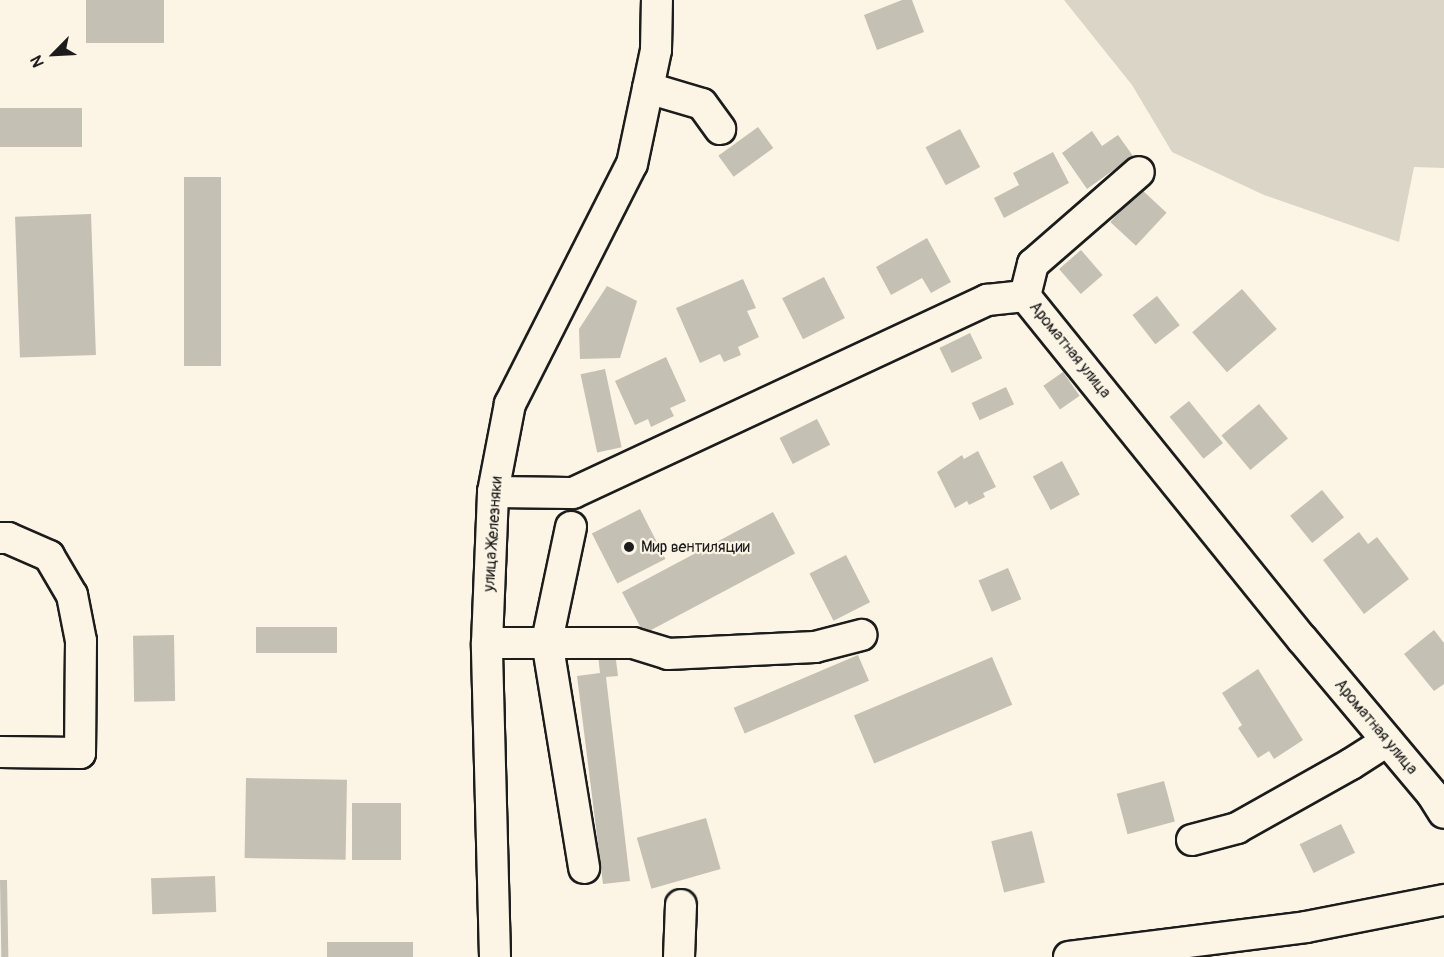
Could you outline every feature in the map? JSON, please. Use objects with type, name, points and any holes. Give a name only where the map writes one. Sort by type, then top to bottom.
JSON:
[{"type":"street","name":"улица Железняки","points":[[495,957],[487,643],[493,492],[510,404],[632,164],[656,50],[657,0]]},
{"type":"street","points":[[648,88],[702,104],[720,129]]},
{"type":"street","points":[[1026,296],[1033,264],[1139,172]]},
{"type":"street","name":"Ароматная улица","points":[[493,492],[573,493],[987,300],[1026,296],[1387,741],[1440,797]]},
{"type":"street","points":[[571,527],[547,641],[584,868]]},
{"type":"street","points":[[0,538],[8,538],[49,556],[72,595],[81,641],[80,753],[0,752]]},
{"type":"street","points":[[487,643],[547,641],[633,643],[668,654],[815,647],[861,635]]},
{"type":"street","points":[[1192,840],[1237,828],[1352,764],[1387,741]]},
{"type":"street","points":[[1069,957],[1306,927],[1444,900]]},
{"type":"street","points":[[679,957],[681,904]]},
{"type":"shaded area","points":[[1064,0],[1444,0],[1444,168],[1414,167],[1399,242],[1264,195],[1172,152],[1132,85]]},
{"type":"building","points":[[86,0],[164,0],[164,43],[86,43]]},
{"type":"building","points":[[902,0],[912,0],[924,32],[877,50],[864,15]]},
{"type":"building","points":[[0,108],[82,108],[82,147],[0,147]]},
{"type":"building","points":[[758,127],[773,148],[734,177],[718,156]]},
{"type":"building","points":[[960,129],[980,167],[946,185],[926,147]]},
{"type":"building","points":[[1092,131],[1102,146],[1118,135],[1133,156],[1087,189],[1062,153]]},
{"type":"building","points":[[1053,152],[1069,183],[1004,218],[994,198],[1019,185],[1013,173]]},
{"type":"building","points":[[184,177],[221,177],[221,366],[184,366]]},
{"type":"building","points":[[1141,189],[1167,213],[1136,246],[1110,222]]},
{"type":"building","points":[[91,214],[96,355],[20,358],[15,217]]},
{"type":"building","points":[[927,238],[951,282],[931,293],[922,278],[891,295],[876,267]]},
{"type":"building","points":[[1081,250],[1103,275],[1081,294],[1059,269]]},
{"type":"building","points":[[824,277],[845,318],[803,339],[782,298]]},
{"type":"building","points":[[743,279],[756,308],[747,311],[759,337],[738,347],[741,355],[724,362],[720,354],[700,363],[676,308]]},
{"type":"building","points":[[607,286],[637,301],[620,358],[580,359],[579,329]]},
{"type":"building","points":[[1242,289],[1277,329],[1227,372],[1192,332]]},
{"type":"building","points":[[1157,296],[1180,325],[1155,344],[1133,315]]},
{"type":"building","points":[[970,333],[982,358],[952,373],[939,348]]},
{"type":"building","points":[[666,357],[686,401],[670,408],[674,416],[651,427],[648,419],[635,425],[615,381]]},
{"type":"building","points":[[605,369],[622,447],[597,452],[581,374]]},
{"type":"building","points":[[1063,372],[1080,396],[1060,410],[1043,386]]},
{"type":"building","points":[[1006,387],[1014,404],[980,420],[972,403]]},
{"type":"building","points":[[1189,401],[1223,443],[1204,459],[1170,417]]},
{"type":"building","points":[[1259,404],[1288,438],[1250,470],[1221,435]]},
{"type":"building","points":[[817,419],[830,445],[793,464],[780,438]]},
{"type":"building","points":[[978,451],[996,487],[983,493],[985,497],[969,505],[967,501],[955,508],[937,472],[962,455],[964,459]]},
{"type":"building","points":[[1062,461],[1080,495],[1051,510],[1033,476]]},
{"type":"building","points":[[1322,490],[1344,517],[1312,543],[1290,516]]},
{"type":"building","name":"Мир вентиляции","points":[[640,509],[665,559],[617,583],[592,534]]},
{"type":"building","points":[[773,512],[795,553],[644,634],[622,592]]},
{"type":"building","points":[[1359,532],[1368,544],[1377,537],[1409,579],[1364,614],[1323,560]]},
{"type":"building","points":[[846,555],[870,602],[834,621],[809,574]]},
{"type":"building","points":[[1008,568],[1021,599],[992,612],[979,581]]},
{"type":"building","points":[[256,627],[337,627],[337,653],[256,653]]},
{"type":"building","points":[[1434,630],[1444,643],[1444,684],[1434,691],[1404,654]]},
{"type":"building","points":[[174,635],[175,701],[134,702],[133,636]]},
{"type":"building","points":[[615,652],[618,676],[606,677],[630,881],[603,884],[577,676],[600,673],[598,655]]},
{"type":"building","points":[[858,655],[869,681],[745,734],[734,708]]},
{"type":"building","points":[[992,657],[1012,705],[874,763],[854,716]]},
{"type":"building","points":[[1258,669],[1303,740],[1274,759],[1269,751],[1258,758],[1238,728],[1242,725],[1222,693]]},
{"type":"building","points":[[246,778],[347,780],[346,860],[245,858]]},
{"type":"building","points":[[1164,781],[1175,822],[1128,834],[1117,794]]},
{"type":"building","points":[[352,803],[401,803],[401,860],[352,860]]},
{"type":"building","points":[[706,818],[721,869],[651,889],[637,838]]},
{"type":"building","points":[[1341,824],[1355,853],[1314,873],[1300,844]]},
{"type":"building","points":[[1032,831],[1045,882],[1004,893],[991,841]]},
{"type":"building","points":[[215,876],[216,912],[152,914],[151,878]]},
{"type":"building","points":[[0,880],[7,880],[8,957],[1,957]]},
{"type":"building","points":[[327,942],[413,942],[413,957],[327,957]]},
{"type":"place","name":"Мир вентиляции","points":[[629,547]]}]
